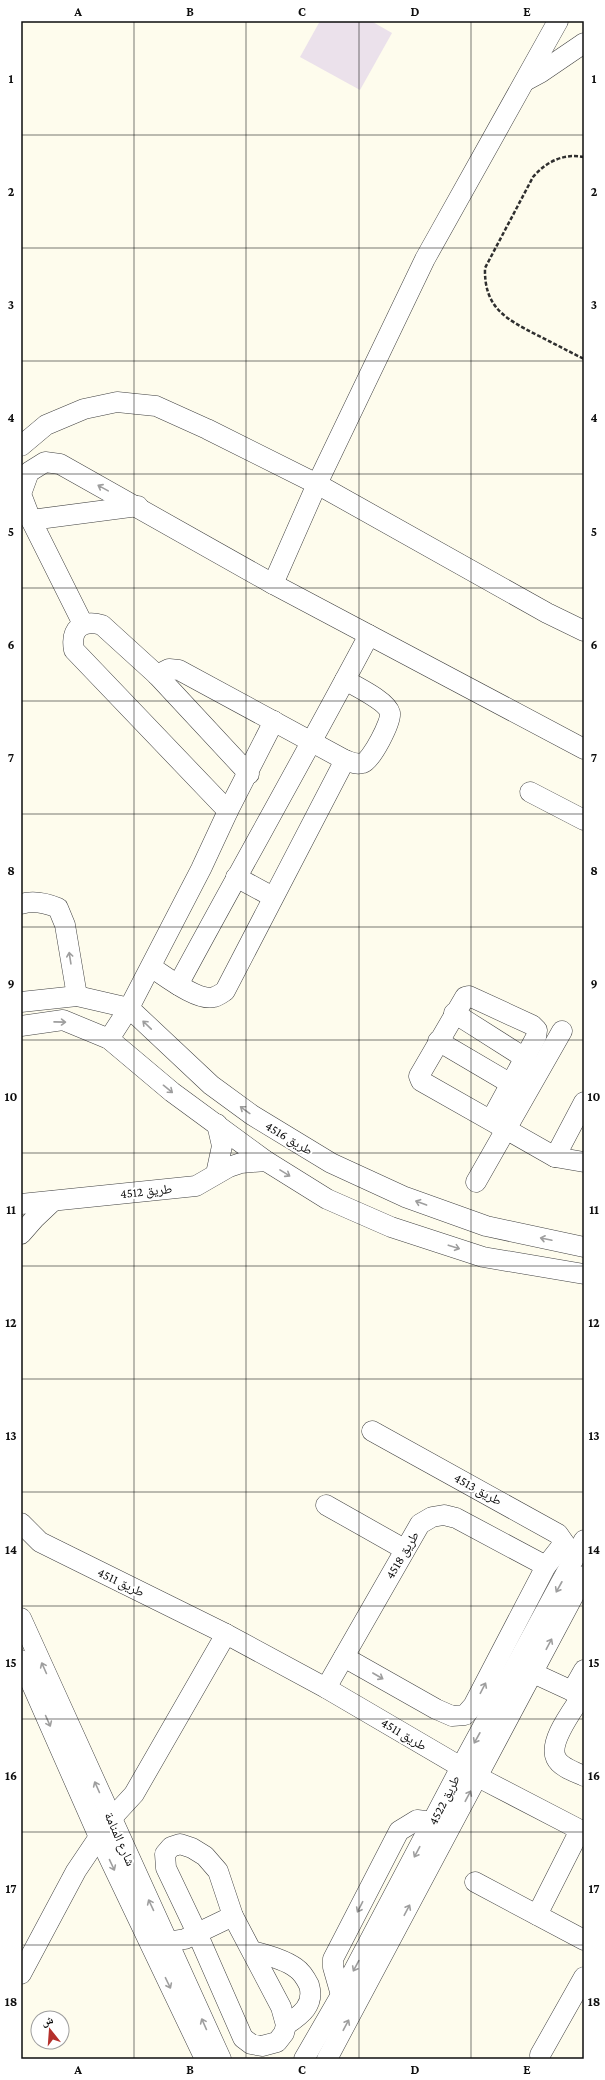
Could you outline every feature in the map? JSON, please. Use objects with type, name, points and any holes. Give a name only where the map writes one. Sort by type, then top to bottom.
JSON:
[{"type":"street","points":[[273,584],[318,484],[425,259],[527,80],[558,21]]},
{"type":"street","points":[[527,80],[540,74],[584,43]]},
{"type":"street","points":[[21,446],[46,425],[84,409],[117,402],[156,406],[207,428],[318,484],[547,613],[584,631]]},
{"type":"street","points":[[83,624],[31,520],[21,494],[29,472],[45,462],[60,464],[138,506],[273,584],[584,749]]},
{"type":"street","points":[[31,520],[138,506]]},
{"type":"street","points":[[228,811],[74,650],[72,640],[75,631],[83,624],[93,622],[102,625],[157,675],[249,774]]},
{"type":"street","points":[[178,985],[236,877],[312,742],[369,634]]},
{"type":"street","points":[[157,675],[169,668],[179,670],[345,760],[357,764],[364,763],[370,757],[390,721],[390,712],[386,705],[345,680]]},
{"type":"street","points":[[109,1039],[129,1008],[151,967],[201,869],[228,811],[249,774],[274,721]]},
{"type":"street","points":[[151,967],[178,985],[204,998],[215,997],[225,991],[345,760]]},
{"type":"street","points":[[530,792],[582,815]]},
{"type":"street","points":[[236,877],[273,897]]},
{"type":"street","points":[[21,904],[28,902],[44,902],[58,908],[65,926],[77,996]]},
{"type":"street","points":[[21,1002],[77,996],[129,1008]]},
{"type":"street","points":[[476,1182],[499,1124],[511,1084],[536,1037],[537,1030],[532,1025],[469,996],[464,997],[438,1041],[419,1076],[421,1081],[499,1124],[555,1157],[584,1162]]},
{"type":"street","name":"طريق 4516","points":[[129,1008],[210,1085],[252,1115],[331,1163],[405,1197],[486,1226],[584,1248]]},
{"type":"street","points":[[454,1013],[525,1058]]},
{"type":"street","points":[[21,1026],[63,1020],[109,1039],[172,1092],[266,1161],[327,1199],[391,1227],[483,1257],[584,1274]]},
{"type":"street","points":[[499,1124],[562,1031]]},
{"type":"street","points":[[438,1041],[511,1084]]},
{"type":"street","points":[[555,1157],[584,1102]]},
{"type":"street","points":[[216,1124],[222,1146],[216,1174]]},
{"type":"street","name":"طريق 4512","points":[[21,1204],[196,1186],[216,1174],[241,1163],[266,1161]]},
{"type":"street","points":[[21,1234],[53,1201]]},
{"type":"street","name":"طريق 4513","points":[[372,1432],[566,1545]]},
{"type":"street","points":[[326,1505],[404,1549]]},
{"type":"street","name":"طريق 4518","points":[[326,1688],[404,1549],[420,1524],[432,1517],[444,1515],[476,1526],[546,1566]]},
{"type":"street","name":"طريق 4511","points":[[21,1524],[40,1542],[226,1634],[326,1688],[478,1777],[582,1831]]},
{"type":"street","points":[[344,1657],[436,1709],[452,1716],[465,1715],[473,1706],[546,1566],[566,1545],[584,1530]]},
{"type":"street","name":"طريق 4522","points":[[304,2059],[434,1822],[566,1545],[584,1540]]},
{"type":"street","name":"طريق 4522","points":[[327,2059],[584,1576]]},
{"type":"street","name":"شارع المنامة","points":[[21,1618],[111,1819],[205,2059]]},
{"type":"street","points":[[21,1974],[76,1871],[111,1819],[134,1794],[226,1634]]},
{"type":"street","name":"شارع المنامة","points":[[21,1660],[99,1837],[221,2059]]},
{"type":"street","points":[[584,1670],[580,1693],[557,1737],[554,1748],[556,1758],[564,1766],[584,1776]]},
{"type":"street","points":[[533,1673],[580,1693]]},
{"type":"street","points":[[537,1915],[582,1831]]},
{"type":"street","points":[[180,1844],[192,1848],[205,1856],[218,1871],[230,1909],[281,2007],[286,2025],[284,2033],[277,2042],[262,2046],[250,2044],[243,2038],[194,1928],[166,1868],[165,1854],[171,1847],[180,1844]]},
{"type":"street","points":[[475,1882],[584,1940]]},
{"type":"street","points":[[160,1946],[179,1929],[194,1928],[230,1909]]},
{"type":"street","points":[[252,1951],[296,1968],[306,1979],[312,1995],[307,2006],[299,2016],[286,2025]]},
{"type":"street","points":[[540,2056],[584,1977]]},
{"type":"path","points":[[584,157],[569,156],[557,159],[540,170],[533,178],[485,268],[485,277],[488,294],[503,315],[584,359]]},
{"type":"shaded area","points":[[320,21],[371,21],[392,33],[360,90],[300,57]]}]
